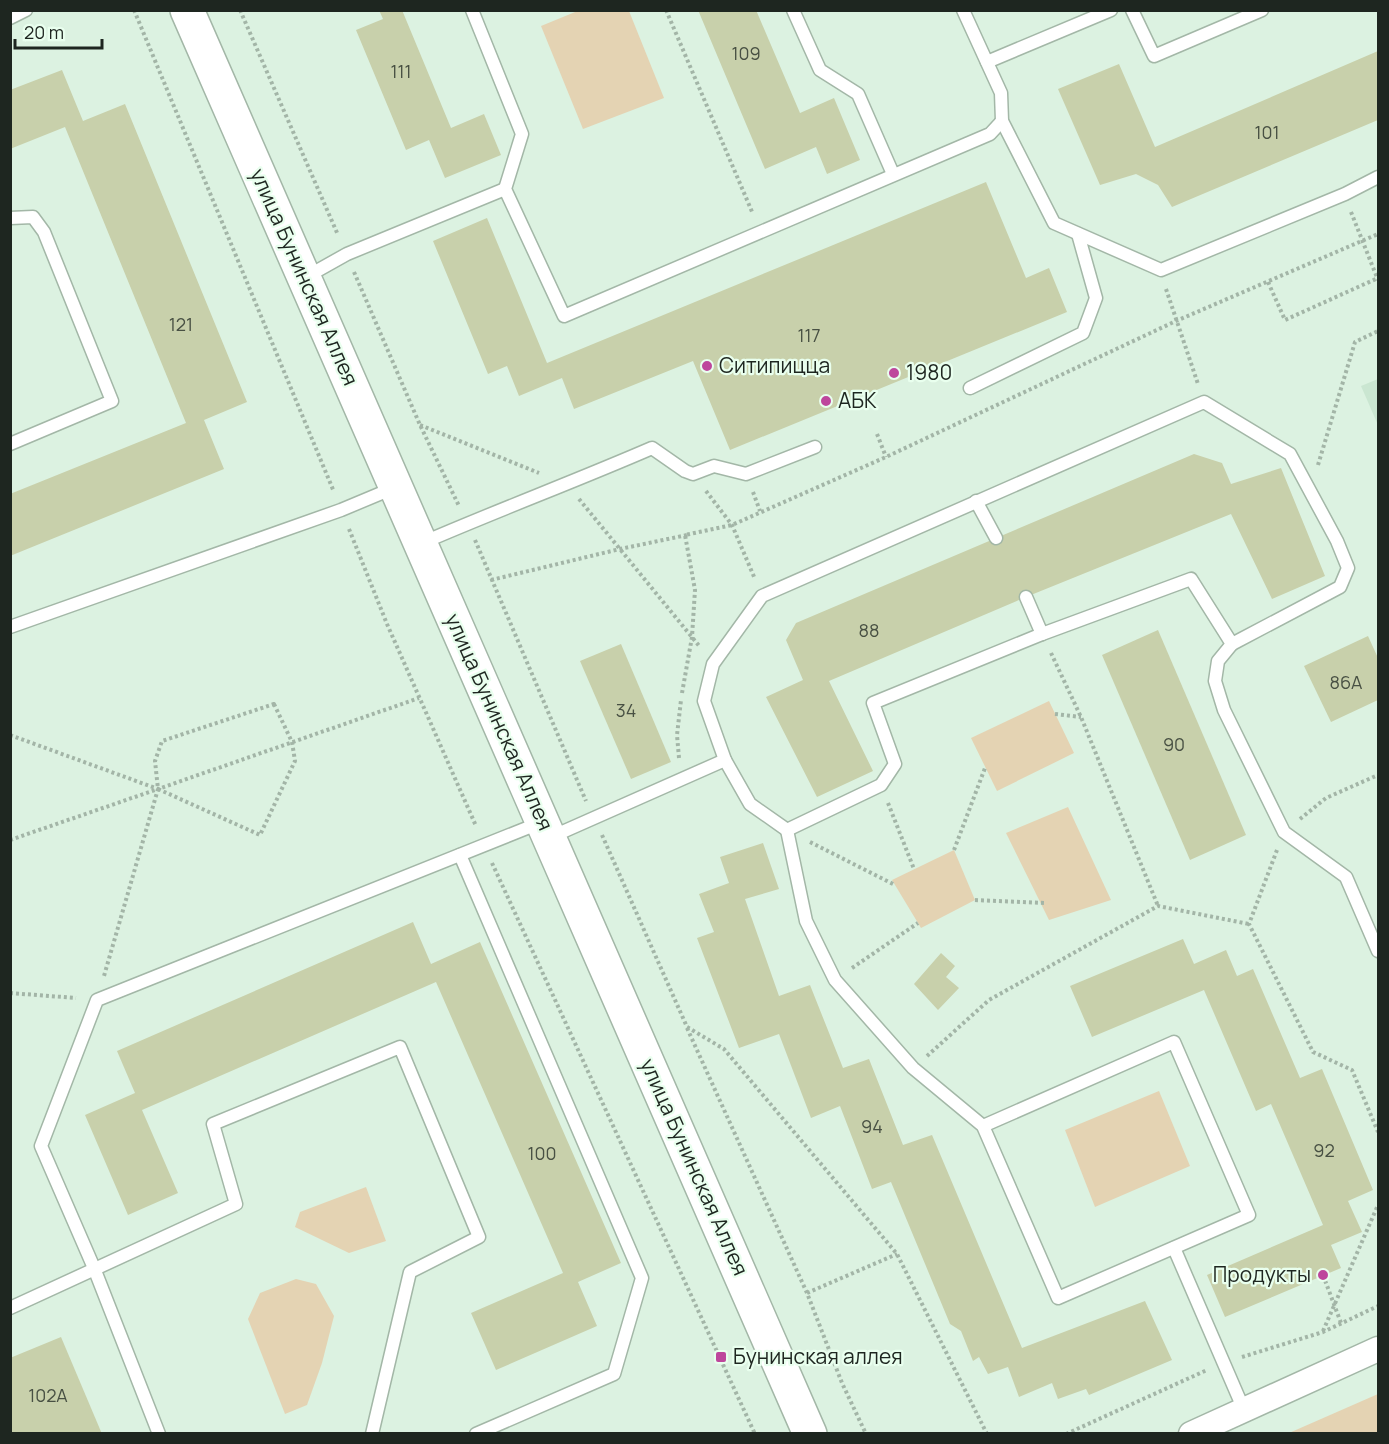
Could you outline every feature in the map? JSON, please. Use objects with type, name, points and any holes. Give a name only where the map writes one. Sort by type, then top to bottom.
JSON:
[{"type":"street","name":"улица Бунинская Аллея","points":[[187,10],[810,1434]]},
{"type":"street","points":[[1191,1434],[1378,1349]]},
{"type":"lane","points":[[10,18],[26,10]]},
{"type":"lane","points":[[472,10],[522,134],[505,189],[564,316],[990,134],[1002,121]]},
{"type":"lane","points":[[793,10],[820,70],[858,94],[893,174]]},
{"type":"lane","points":[[963,10],[1001,93],[1002,121],[1053,223],[1161,270],[1345,194],[1378,177]]},
{"type":"lane","points":[[987,62],[1111,10]]},
{"type":"lane","points":[[1132,10],[1154,56],[1262,10]]},
{"type":"lane","points":[[304,278],[347,254],[505,189]]},
{"type":"lane","points":[[10,218],[33,218],[44,232],[112,401],[10,444]]},
{"type":"lane","points":[[970,388],[1083,333],[1096,298],[1078,234]]},
{"type":"lane","points":[[983,1126],[1174,1042],[1249,1215],[1058,1298],[983,1126],[913,1068],[835,980],[806,921],[788,830],[750,804],[725,760],[704,701],[713,664],[762,596],[1204,402],[1290,454],[1348,568],[1340,587],[1232,644],[1218,661],[1215,681],[1224,710],[1284,832],[1346,877],[1378,951]]},
{"type":"lane","points":[[421,543],[567,485],[652,448],[693,474],[714,466],[746,474],[815,447]]},
{"type":"lane","points":[[10,627],[341,510],[396,487]]},
{"type":"lane","points":[[976,501],[996,538]]},
{"type":"lane","points":[[788,830],[881,785],[895,764],[873,703],[1042,634],[1191,579],[1232,644]]},
{"type":"lane","points":[[1026,597],[1042,634]]},
{"type":"lane","points":[[159,1434],[94,1268],[41,1146],[97,1000],[484,846],[594,818],[725,760]]},
{"type":"lane","points":[[460,855],[642,1278],[614,1374],[490,1431],[476,1434]]},
{"type":"lane","points":[[10,1308],[236,1204],[213,1124],[400,1047],[479,1237],[410,1272],[372,1434]]},
{"type":"lane","points":[[1174,1248],[1244,1410]]},
{"type":"path","points":[[134,10],[419,698],[484,846],[755,1434]]},
{"type":"path","points":[[240,10],[420,425],[468,523],[594,818],[807,1293],[842,1383],[866,1434]]},
{"type":"path","points":[[666,10],[761,231]]},
{"type":"path","points":[[1268,282],[1285,320],[1378,279],[1345,194]]},
{"type":"path","points":[[492,580],[732,525],[886,457],[1176,321],[1378,234]]},
{"type":"path","points":[[1161,270],[1204,402]]},
{"type":"path","points":[[1310,491],[1356,342],[1378,331]]},
{"type":"path","points":[[420,425],[567,485],[713,664]]},
{"type":"path","points":[[877,434],[886,457]]},
{"type":"path","points":[[693,474],[732,525],[762,596]]},
{"type":"path","points":[[680,764],[677,735],[692,637],[695,590],[685,535]]},
{"type":"path","points":[[1042,634],[1081,717],[1158,906]]},
{"type":"path","points":[[10,840],[419,698]]},
{"type":"path","points":[[10,735],[158,789],[260,836],[295,761],[292,742],[274,704],[162,741],[155,761],[158,789],[97,1000],[10,993]]},
{"type":"path","points":[[1055,714],[1081,717]]},
{"type":"path","points":[[954,849],[985,768]]},
{"type":"path","points":[[1378,775],[1326,798],[1284,832],[1249,924],[1313,1052],[1352,1070],[1378,1132]]},
{"type":"path","points":[[881,785],[914,869]]},
{"type":"path","points":[[788,830],[895,885]]},
{"type":"path","points":[[975,900],[1044,903]]},
{"type":"path","points":[[913,1068],[989,1000],[1158,906],[1249,924]]},
{"type":"path","points":[[835,980],[918,923]]},
{"type":"path","points":[[687,1027],[724,1049],[897,1254],[987,1434]]},
{"type":"path","points":[[1323,1332],[1378,1205]]},
{"type":"path","points":[[807,1293],[897,1254]]},
{"type":"path","points":[[1323,1275],[1341,1323]]},
{"type":"shaded area","points":[[580,10],[629,11],[664,98],[583,129],[541,26]]},
{"type":"shaded area","points":[[1378,379],[1378,425],[1361,386]]},
{"type":"shaded area","points":[[1049,701],[1074,753],[997,791],[971,738]]},
{"type":"shaded area","points":[[1068,807],[1111,900],[1049,920],[1006,833]]},
{"type":"shaded area","points":[[954,850],[975,900],[921,928],[892,880]]},
{"type":"shaded area","points":[[1159,1091],[1190,1166],[1095,1207],[1065,1130]]},
{"type":"shaded area","points":[[366,1187],[386,1241],[349,1253],[295,1227],[300,1212]]},
{"type":"shaded area","points":[[296,1279],[316,1284],[334,1316],[322,1363],[307,1405],[285,1414],[248,1319],[260,1293]]},
{"type":"shaded area","points":[[1378,1394],[1378,1433],[1289,1433]]},
{"type":"building","points":[[379,10],[402,10],[451,128],[484,114],[501,155],[445,178],[429,140],[406,150],[356,30],[383,19]]},
{"type":"building","points":[[698,10],[756,10],[800,113],[834,98],[860,160],[827,174],[816,147],[765,169]]},
{"type":"building","points":[[1378,51],[1378,120],[1172,207],[1158,185],[1136,174],[1100,185],[1058,89],[1119,64],[1155,147]]},
{"type":"building","points":[[62,70],[83,121],[125,104],[247,402],[204,420],[224,469],[10,556],[10,494],[186,423],[65,127],[10,149],[10,90]]},
{"type":"building","points":[[986,182],[1026,278],[1049,268],[1067,312],[730,450],[693,361],[574,409],[562,378],[519,396],[507,366],[488,374],[433,241],[487,218],[547,363]]},
{"type":"building","points":[[1194,454],[1222,463],[1231,484],[1281,468],[1325,576],[1272,599],[1231,514],[1026,597],[829,681],[873,771],[817,797],[766,697],[803,680],[786,640],[796,623]]},
{"type":"building","points":[[1158,630],[1246,835],[1190,860],[1102,655]]},
{"type":"building","points":[[1368,636],[1378,658],[1378,700],[1331,722],[1304,666]]},
{"type":"building","points":[[621,644],[671,762],[631,779],[580,661]]},
{"type":"building","points":[[763,843],[779,889],[745,899],[779,996],[810,985],[843,1068],[869,1059],[903,1145],[932,1135],[1022,1348],[1145,1301],[1172,1360],[1089,1395],[1086,1389],[1058,1399],[1052,1383],[1019,1397],[1008,1367],[988,1374],[979,1357],[973,1361],[961,1331],[950,1324],[891,1182],[872,1189],[840,1106],[811,1118],[779,1034],[739,1048],[697,938],[714,932],[699,894],[729,883],[720,857]]},
{"type":"building","points":[[413,922],[431,964],[480,942],[621,1263],[578,1282],[597,1326],[496,1370],[471,1313],[563,1273],[436,982],[142,1110],[178,1193],[128,1215],[85,1115],[135,1093],[117,1051]]},
{"type":"building","points":[[1183,939],[1194,964],[1226,950],[1237,976],[1253,969],[1300,1078],[1322,1069],[1373,1190],[1348,1201],[1362,1232],[1331,1245],[1341,1268],[1225,1317],[1207,1275],[1323,1225],[1271,1104],[1256,1111],[1204,990],[1092,1037],[1070,986]]},
{"type":"building","points":[[941,953],[955,966],[946,977],[959,988],[938,1010],[914,984]]},
{"type":"building","points":[[61,1337],[102,1434],[10,1434],[10,1358]]},
{"type":"place","name":"Ситипицца","points":[[707,366]]},
{"type":"place","name":"1980","points":[[894,373]]},
{"type":"place","name":"АБК","points":[[826,401]]},
{"type":"place","name":"Продукты","points":[[1323,1275]]},
{"type":"place","name":"Бунинская аллея","points":[[721,1357]]}]
